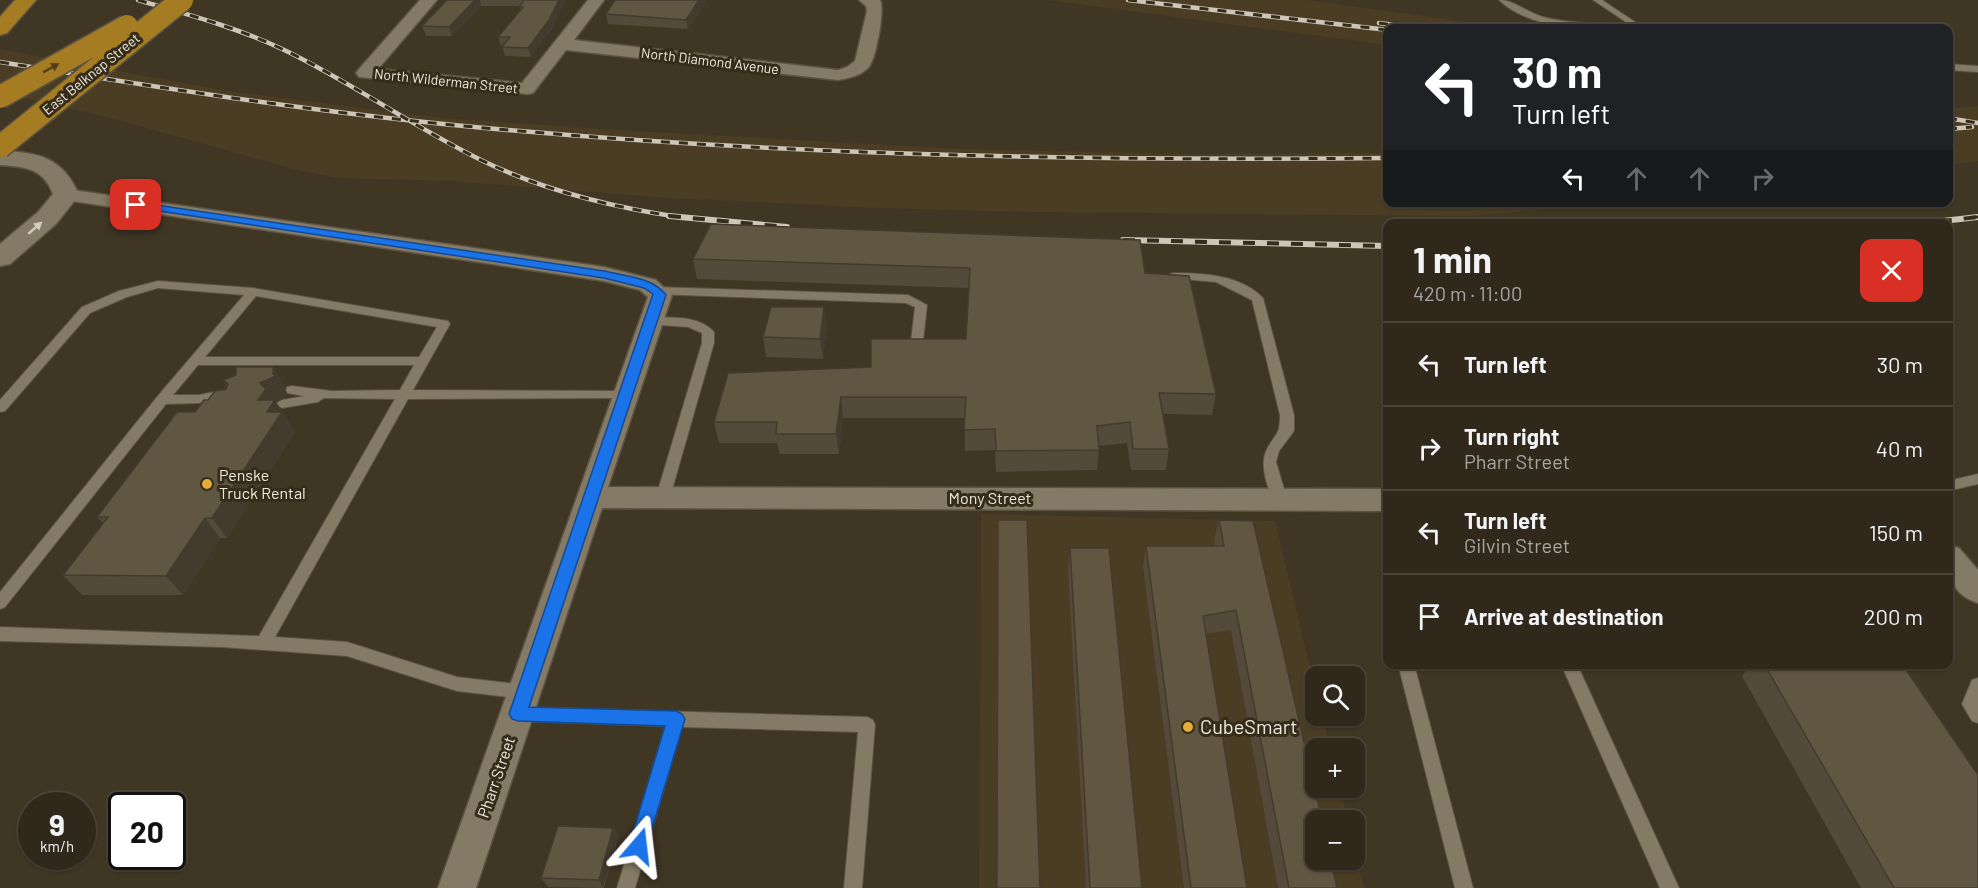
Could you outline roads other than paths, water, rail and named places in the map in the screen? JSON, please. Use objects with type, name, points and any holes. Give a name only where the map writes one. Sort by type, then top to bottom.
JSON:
[{"type":"highway","points":[[0,29],[26,0]]},
{"type":"highway","points":[[0,97],[169,0]]},
{"type":"highway","name":"East Belknap Street","points":[[0,147],[182,0]]},
{"type":"main road","points":[[0,158],[41,163],[58,174],[66,195],[47,218],[0,258]]},
{"type":"street","name":"North Wilderman Street","points":[[429,0],[365,73],[527,89],[562,44]]},
{"type":"street","points":[[562,44],[596,0]]},
{"type":"street","name":"North Diamond Avenue","points":[[562,44],[838,75],[853,72],[863,63],[875,11],[870,2]]},
{"type":"street","points":[[66,195],[604,274],[648,285],[657,291]]},
{"type":"street","name":"Pharr Street","points":[[457,888],[627,394],[660,295],[657,291]]},
{"type":"street","name":"Mony Street","points":[[592,497],[1383,500]]},
{"type":"street","points":[[1953,562],[1978,591]]},
{"type":"lane","points":[[1503,0],[1515,10],[1532,16],[1587,24]]},
{"type":"lane","points":[[1597,0],[1634,24]]},
{"type":"lane","points":[[1953,67],[1978,69]]},
{"type":"lane","points":[[1174,276],[1214,276],[1235,284],[1257,298],[1287,415],[1287,430],[1273,450],[1269,462],[1280,500]]},
{"type":"lane","points":[[0,408],[86,310],[123,294],[158,284],[253,292],[444,324],[262,643]]},
{"type":"lane","points":[[657,291],[908,299],[921,305],[917,341]]},
{"type":"lane","points":[[0,603],[162,400],[253,292]]},
{"type":"lane","points":[[651,321],[689,323],[700,326],[708,332],[708,343],[663,497]]},
{"type":"lane","points":[[194,361],[423,361]]},
{"type":"lane","points":[[292,390],[332,395],[627,394]]},
{"type":"lane","points":[[162,400],[199,399],[243,391]]},
{"type":"lane","points":[[282,404],[332,395]]},
{"type":"lane","points":[[199,399],[232,405]]},
{"type":"lane","points":[[1953,485],[1978,479]]},
{"type":"lane","points":[[0,634],[262,643],[347,649],[521,703],[676,719],[867,725],[853,888]]},
{"type":"lane","points":[[1407,669],[1464,888]]},
{"type":"lane","points":[[1571,669],[1670,888]]},
{"type":"lane","points":[[1978,685],[1970,704],[1978,716]]},
{"type":"lane","points":[[626,888],[676,719]]},
{"type":"railway","points":[[138,0],[263,40],[306,61],[408,120]]},
{"type":"railway","points":[[1128,0],[1383,29]]},
{"type":"railway","points":[[1379,23],[1387,24]]},
{"type":"railway","points":[[0,62],[195,92],[408,120]]},
{"type":"railway","points":[[1953,119],[1978,123]]},
{"type":"railway","points":[[408,120],[628,139],[845,151],[1171,159],[1383,158]]},
{"type":"railway","points":[[408,120],[457,148],[530,181],[628,208],[678,217]]},
{"type":"railway","points":[[1953,129],[1972,127]]},
{"type":"railway","points":[[669,216],[678,217]]},
{"type":"railway","points":[[678,217],[787,227]]},
{"type":"railway","points":[[1953,220],[1978,217],[1974,217]]},
{"type":"railway","points":[[1123,240],[1383,246]]},
{"type":"place","name":"Penske Truck Rental","points":[[207,484]]},
{"type":"place","name":"CubeSmart","points":[[1188,727]]}]
